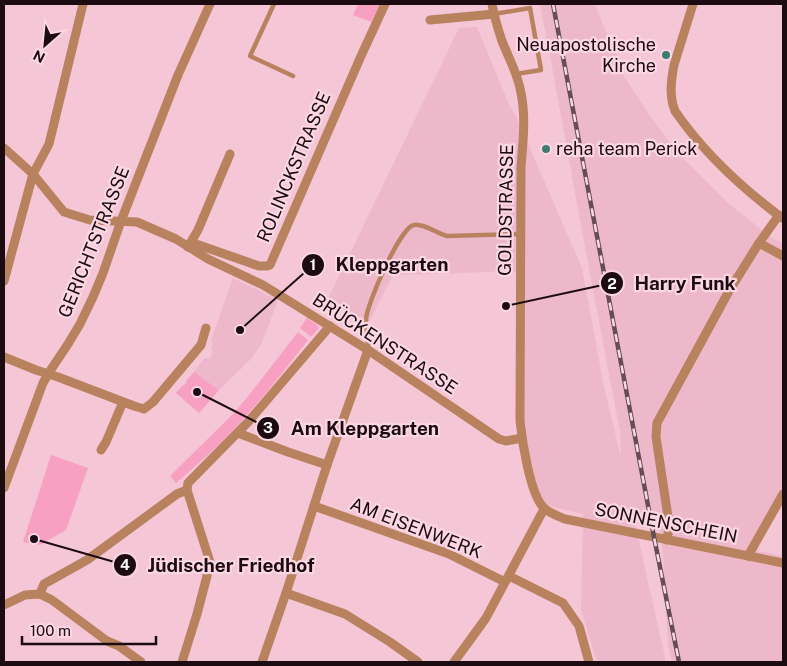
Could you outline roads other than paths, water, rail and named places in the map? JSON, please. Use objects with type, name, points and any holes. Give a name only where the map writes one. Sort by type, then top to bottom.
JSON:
[{"type":"street","points":[[4,281],[33,174],[49,144],[83,4]]},
{"type":"street","name":"GERICHTSTRASSE","points":[[4,488],[43,383],[68,344],[103,273],[178,75],[210,4]]},
{"type":"street","name":"ROLINCKSTRASSE","points":[[188,247],[196,244],[259,266],[270,265],[360,56],[385,4]]},
{"type":"street","name":"GOLDSTRASSE","points":[[492,4],[490,14],[516,74],[524,112],[520,234],[520,421],[532,482],[544,509]]},
{"type":"street","points":[[667,540],[669,527],[656,437],[657,423],[729,291],[758,243],[781,217],[718,162],[680,118],[673,105],[671,93],[674,66],[693,4]]},
{"type":"street","points":[[430,20],[490,14]]},
{"type":"street","name":"BRÜCKENSTRASSE","points":[[4,148],[33,174],[64,212],[90,220],[137,222],[176,239],[208,260],[262,285],[330,326],[499,439],[506,441],[522,438]]},
{"type":"street","points":[[188,247],[198,230],[230,154]]},
{"type":"street","points":[[758,243],[783,256]]},
{"type":"street","points":[[182,662],[200,604],[210,562],[187,490],[188,483],[249,421],[330,326]]},
{"type":"street","points":[[4,357],[123,402],[144,408],[152,402],[201,345],[206,328]]},
{"type":"street","points":[[262,662],[327,465],[368,350]]},
{"type":"street","points":[[102,450],[123,402]]},
{"type":"street","points":[[238,433],[327,465]]},
{"type":"street","points":[[40,594],[44,584],[86,560],[177,494],[187,490]]},
{"type":"street","points":[[748,556],[783,494]]},
{"type":"street","name":"AM EISENWERK","points":[[314,506],[449,554],[563,603],[579,626],[589,662]]},
{"type":"street","points":[[454,662],[486,618],[544,509]]},
{"type":"street","name":"SONNENSCHEIN","points":[[544,509],[565,519],[783,563]]},
{"type":"street","points":[[286,593],[345,614],[418,662]]},
{"type":"street","points":[[4,605],[26,595],[40,594],[52,600],[107,641],[119,646],[141,662]]},
{"type":"lane","points":[[274,4],[250,56],[293,76]]},
{"type":"lane","points":[[490,14],[530,8],[541,70],[516,74]]},
{"type":"lane","points":[[368,350],[369,342],[366,320],[375,287],[402,236],[409,227],[419,225],[447,236],[520,234]]},
{"type":"railway","points":[[553,4],[679,662]]},
{"type":"place","name":"Neuapostolische Kirche","points":[[666,55]]},
{"type":"place","name":"reha team Perick","points":[[546,149]]},
{"type":"place","name":"Harry Funk","points":[[506,306]]},
{"type":"place","name":"Kleppgarten","points":[[240,330]]},
{"type":"place","name":"Am Kleppgarten","points":[[197,392]]},
{"type":"place","name":"Jüdischer Friedhof","points":[[34,539]]}]
